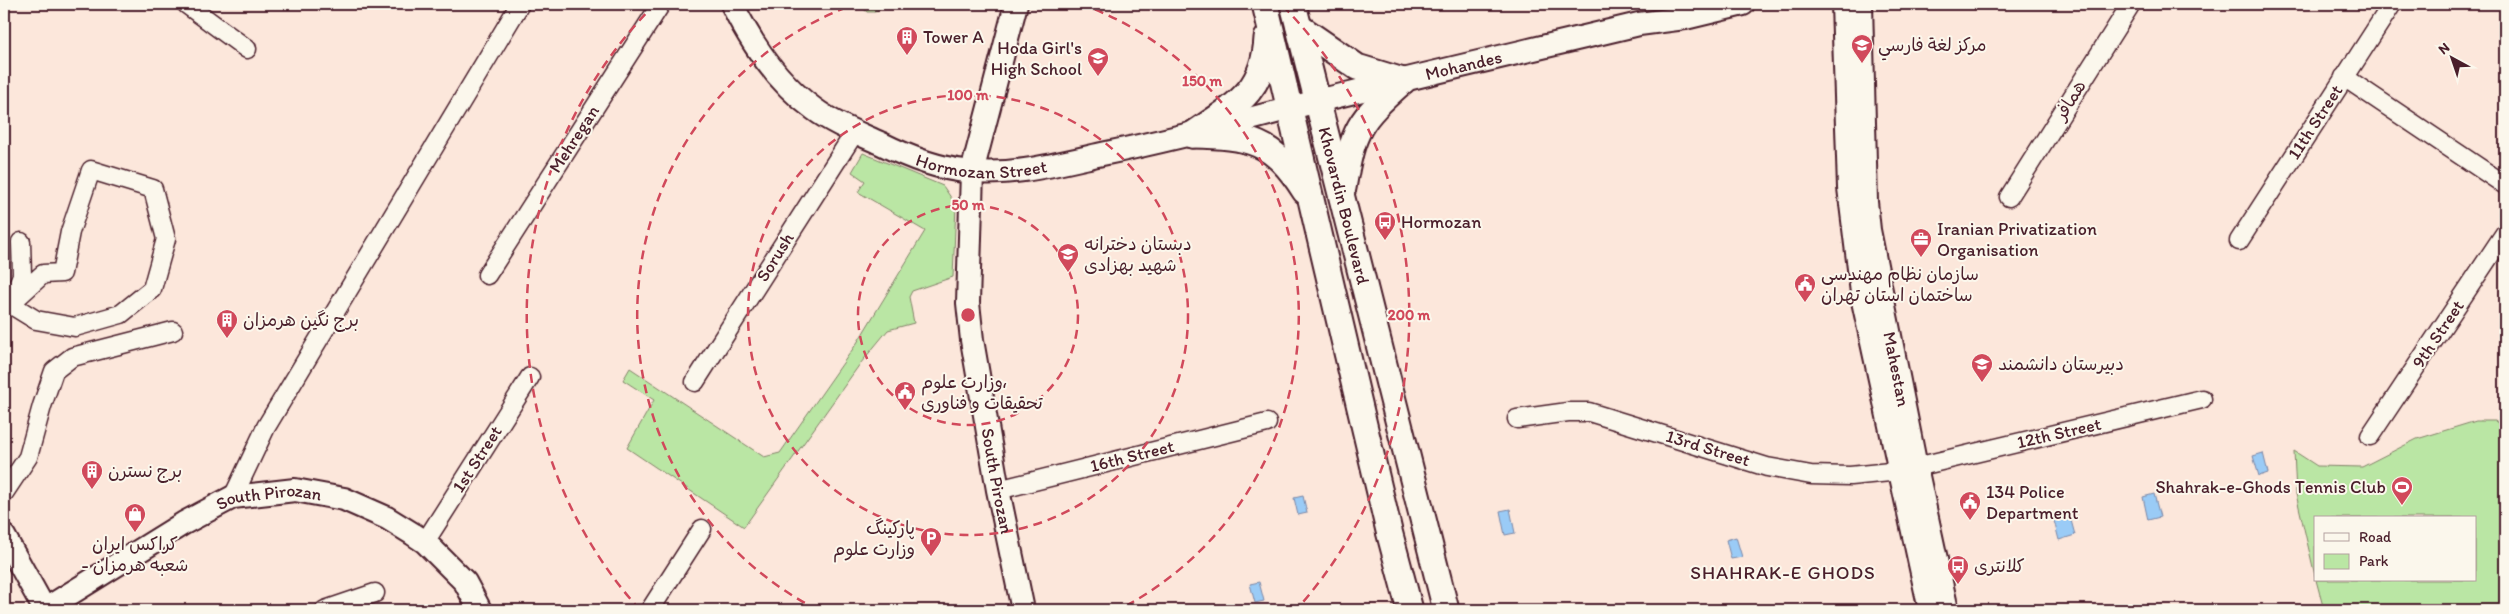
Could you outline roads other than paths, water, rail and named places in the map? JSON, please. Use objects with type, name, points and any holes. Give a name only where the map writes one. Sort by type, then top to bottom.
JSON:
[{"type":"main road","name":"Khovardin Boulevard","points":[[1266,11],[1314,205],[1389,531],[1410,610]]},
{"type":"main road","points":[[1192,135],[1241,100],[1262,72],[1266,53],[1266,11]]},
{"type":"main road","name":"Khovardin Boulevard","points":[[1296,15],[1446,610]]},
{"type":"main road","points":[[1296,15],[1357,67],[1403,81]]},
{"type":"main road","points":[[1342,198],[1349,152],[1360,126],[1381,101],[1403,81]]},
{"type":"main road","points":[[1192,135],[1243,138],[1272,151],[1294,173],[1314,205]]},
{"type":"street","points":[[186,4],[247,50]]},
{"type":"street","points":[[232,497],[273,415],[520,4]]},
{"type":"street","name":"Mehregan","points":[[487,275],[661,4]]},
{"type":"street","name":"Hormozan Street","points":[[732,4],[753,42],[777,75],[813,108],[855,132],[896,151],[926,162],[972,172],[1017,172],[1192,135],[1289,109]]},
{"type":"street","name":"South Pirozan","points":[[1016,4],[972,172],[969,220],[968,303],[972,340],[998,490],[1023,610]]},
{"type":"street","name":"Mohandes","points":[[1639,24],[1687,4]]},
{"type":"street","name":"Mohandes","points":[[1289,109],[1639,24],[1685,18],[1743,4]]},
{"type":"street","points":[[1843,4],[1849,188],[1875,313]]},
{"type":"street","name":"Mahestan","points":[[1861,4],[1866,202],[1875,313],[1908,469],[1947,610]]},
{"type":"street","name":"همافر","points":[[2009,197],[2131,4]]},
{"type":"street","name":"11th Street","points":[[2239,241],[2392,4]]},
{"type":"street","points":[[2344,77],[2505,185]]},
{"type":"street","name":"Sorush","points":[[695,382],[855,132]]},
{"type":"street","points":[[92,170],[153,189],[166,239],[152,289],[121,314],[75,327],[36,320],[7,304],[43,274],[62,272],[70,232],[92,170]]},
{"type":"street","name":"9th Street","points":[[2370,436],[2505,233]]},
{"type":"street","points":[[7,304],[22,275],[21,242]]},
{"type":"street","points":[[4,493],[28,457],[54,371],[72,357],[172,331]]},
{"type":"street","name":"1st Street","points":[[425,542],[530,377]]},
{"type":"street","name":"12th Street","points":[[1908,469],[2202,399]]},
{"type":"street","name":"13rd Street","points":[[1517,419],[1568,412],[1589,412],[1768,466],[1811,475],[1850,476],[1908,469]]},
{"type":"street","name":"16th Street","points":[[998,490],[1267,423]]},
{"type":"street","points":[[1908,469],[1930,610]]},
{"type":"street","name":"South Pirozan","points":[[45,610],[184,523],[232,497],[295,490],[344,499],[387,518],[425,542],[465,582],[480,610]]},
{"type":"street","points":[[650,610],[702,529]]},
{"type":"street","points":[[4,536],[45,610]]},
{"type":"street","points":[[325,610],[375,593]]},
{"type":"water","points":[[2263,453],[2268,473],[2259,476],[2253,456]]},
{"type":"water","points":[[2154,494],[2160,517],[2148,520],[2143,497]]},
{"type":"water","points":[[1303,496],[1307,513],[1298,515],[1294,498]]},
{"type":"water","points":[[1510,509],[1515,533],[1505,535],[1500,511]]},
{"type":"water","points":[[2069,513],[2075,535],[2059,540],[2053,517]]},
{"type":"water","points":[[1736,537],[1742,557],[1731,559],[1726,540]]},
{"type":"water","points":[[1259,582],[1264,601],[1255,603],[1250,584]]},
{"type":"place","name":"Tower A","points":[[907,56]]},
{"type":"place","name":"مركز لغة فارسي","points":[[1862,64]]},
{"type":"place","name":"Hoda Girl's High School","points":[[1098,77]]},
{"type":"place","name":"Hormozan","points":[[1385,241]]},
{"type":"place","name":"Iranian Privatization Organisation","points":[[1921,258]]},
{"type":"place","name":"دبستان دخترانه شهید بهزادی","points":[[1068,273]]},
{"type":"place","name":"سازمان نظام مهندسی ساختمان استان تهران","points":[[1805,303]]},
{"type":"place","name":"برج نگین هرمزان","points":[[227,339]]},
{"type":"place","name":"دبیرستان دانشمند","points":[[1982,383]]},
{"type":"place","name":"وزارت علوم، تحقیقات و فناوری","points":[[905,411]]},
{"type":"place","name":"برج نسترن","points":[[92,490]]},
{"type":"place","name":"Shahrak-e-Ghods Tennis Club","points":[[2402,506]]},
{"type":"place","name":"134 Police Department","points":[[1970,521]]},
{"type":"place","name":"کراکس ایران - شعبه هرمزان","points":[[135,533]]},
{"type":"place","name":"پارکینگ وزارت علوم","points":[[931,557]]},
{"type":"place","name":"کلانتری","points":[[1958,585]]},
{"type":"district","name":"SHAHRAK-E GHODS","points":[[1783,572]]}]
